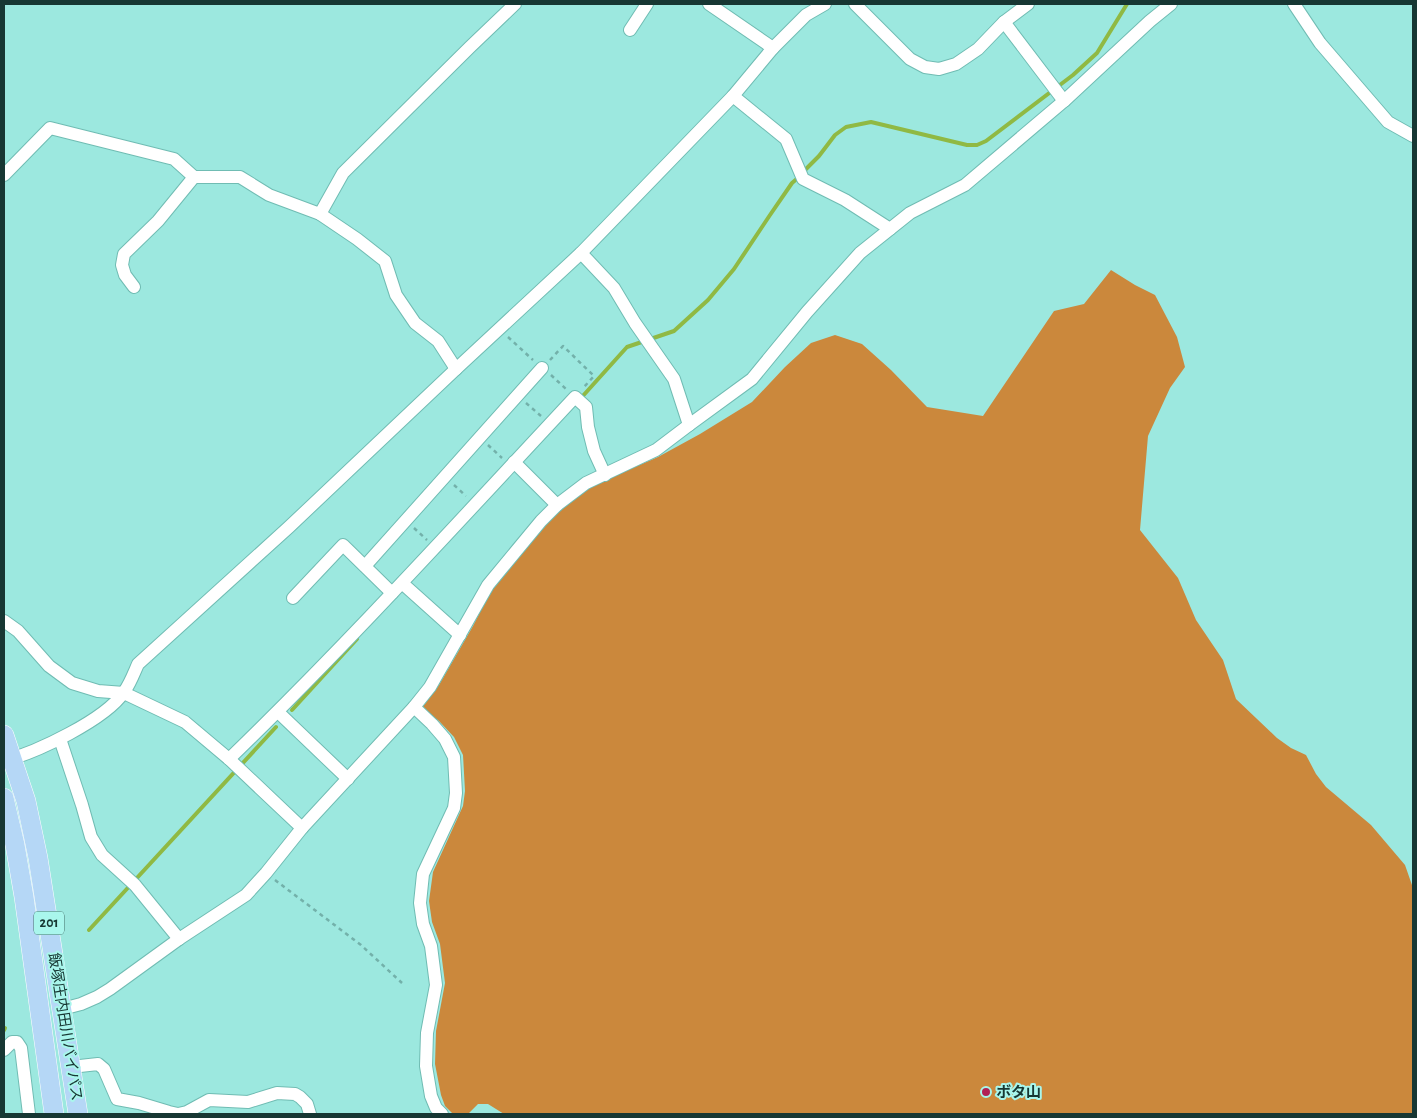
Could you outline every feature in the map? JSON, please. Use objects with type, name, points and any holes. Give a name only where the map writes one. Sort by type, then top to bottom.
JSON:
[{"type":"highway","name":"飯塚庄内田川バイパス","points":[[4,735],[8,760],[26,801],[38,858],[78,1114]]},
{"type":"highway","name":"飯塚庄内田川バイパス","points":[[4,798],[15,845],[24,898],[54,1114]]},
{"type":"street","points":[[320,214],[343,173],[515,4]]},
{"type":"street","points":[[630,30],[647,4]]},
{"type":"street","points":[[709,4],[773,48]]},
{"type":"street","points":[[8,760],[60,738],[104,712],[124,693],[138,664],[288,527],[581,253],[733,96],[773,48],[806,15],[825,4]]},
{"type":"street","points":[[855,4],[910,59],[925,68],[939,69],[956,64],[978,49],[1004,22],[1028,4]]},
{"type":"street","points":[[62,1009],[81,1004],[110,990],[178,939],[246,895],[302,828],[414,707],[430,687],[488,585],[541,521],[558,505],[586,483],[656,450],[752,379],[807,312],[860,253],[910,213],[965,185],[1057,93],[1172,4]]},
{"type":"street","points":[[1294,4],[1320,43],[1388,122],[1413,136]]},
{"type":"street","points":[[1004,22],[1057,93]]},
{"type":"street","points":[[733,96],[786,139],[801,174],[890,229]]},
{"type":"street","points":[[4,175],[50,128],[174,159],[194,176],[240,177],[269,195],[320,214],[385,261],[396,296],[415,323],[438,341],[456,369]]},
{"type":"street","points":[[134,287],[125,275],[122,265],[124,254],[158,221],[194,176]]},
{"type":"street","points":[[581,253],[614,288],[674,379],[688,425]]},
{"type":"street","points":[[365,566],[542,368]]},
{"type":"street","points":[[235,765],[278,712],[392,593],[405,585],[435,547],[475,504],[515,466],[549,424],[579,400],[586,407],[588,428],[594,452],[604,475]]},
{"type":"street","points":[[515,466],[558,505]]},
{"type":"street","points":[[293,598],[342,545],[392,593]]},
{"type":"street","points":[[405,585],[460,635]]},
{"type":"street","points":[[4,621],[18,631],[49,666],[72,683],[98,691],[124,693],[185,722],[235,765],[302,828]]},
{"type":"street","points":[[414,707],[445,739],[454,757],[456,793],[454,808],[423,874],[420,903],[423,924],[431,946],[436,985],[427,1033],[426,1066],[432,1096],[436,1108],[442,1114]]},
{"type":"street","points":[[278,712],[348,779]]},
{"type":"street","points":[[60,738],[91,837],[102,855],[132,882],[178,939]]},
{"type":"street","points":[[4,1050],[12,1042],[17,1042],[21,1048],[29,1114]]},
{"type":"street","points":[[70,1067],[98,1064],[104,1069],[117,1099],[178,1114],[187,1112],[209,1100],[248,1102],[277,1093],[295,1094],[300,1097],[307,1104],[310,1114]]},
{"type":"path","points":[[499,329],[542,368],[579,400],[594,376],[563,346],[542,368]]},
{"type":"path","points":[[518,395],[549,424]]},
{"type":"path","points":[[480,437],[515,466]]},
{"type":"path","points":[[445,476],[475,504]]},
{"type":"path","points":[[405,520],[435,547]]},
{"type":"path","points":[[266,873],[361,944],[402,983]]},
{"type":"shaded area","points":[[1111,270],[1155,295],[1177,337],[1185,367],[1170,388],[1148,436],[1140,530],[1178,578],[1196,620],[1223,660],[1236,699],[1277,738],[1291,748],[1306,755],[1316,774],[1326,787],[1371,825],[1405,865],[1413,888],[1413,1114],[504,1114],[488,1104],[478,1104],[468,1114],[453,1114],[445,1106],[441,1095],[435,1064],[436,1031],[445,983],[440,944],[432,922],[429,901],[433,872],[463,806],[465,791],[463,755],[454,737],[439,721],[422,708],[439,685],[473,626],[493,586],[550,519],[567,503],[598,483],[658,457],[752,402],[811,343],[835,335],[862,344],[891,370],[927,407],[983,416],[1054,311],[1084,304]]},
{"type":"waterway","points":[[804,171],[819,156],[835,135],[846,127],[871,122],[967,145],[977,145],[986,141],[1073,75],[1097,53],[1127,4]]},
{"type":"waterway","points":[[581,398],[627,347],[674,331],[708,300],[734,269],[792,183],[799,177]]},
{"type":"waterway","points":[[292,710],[357,639]]},
{"type":"waterway","points":[[89,930],[276,727]]},
{"type":"place","name":"ボタ山","points":[[986,1092]]}]
